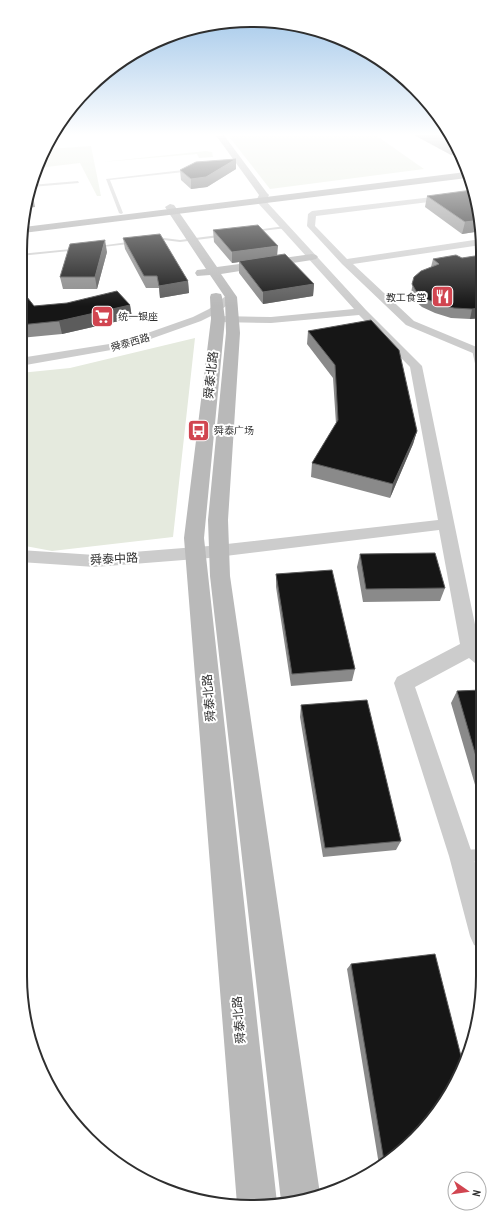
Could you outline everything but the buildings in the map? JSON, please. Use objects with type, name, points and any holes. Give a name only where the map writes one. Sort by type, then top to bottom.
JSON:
[{"type":"main road","points":[[258,191],[263,198]]},
{"type":"main road","points":[[263,198],[312,191]]},
{"type":"main road","points":[[28,229],[165,210],[323,191]]},
{"type":"main road","points":[[29,224],[121,213],[165,210]]},
{"type":"main road","name":"舜泰北路","points":[[165,210],[207,272],[223,315],[194,538],[208,552],[257,1200]]},
{"type":"main road","points":[[207,272],[312,257]]},
{"type":"main road","points":[[208,552],[220,576],[300,1195]]},
{"type":"street","points":[[458,196],[312,214],[311,226],[345,262],[410,323],[476,349]]},
{"type":"street","points":[[263,198],[285,227],[362,312],[416,366],[446,524],[476,653],[404,683],[461,856],[476,911]]},
{"type":"street","points":[[345,262],[476,243]]},
{"type":"street","points":[[181,325],[195,324],[216,331],[223,315],[271,320],[362,312]]},
{"type":"street","name":"舜泰西路","points":[[27,361],[124,345],[181,325],[223,315]]},
{"type":"street","name":"舜泰中路","points":[[27,556],[96,561],[208,552],[446,524]]},
{"type":"lane","points":[[113,191],[121,213]]},
{"type":"lane","points":[[246,232],[285,227]]},
{"type":"lane","points":[[149,240],[186,240],[230,234]]},
{"type":"lane","points":[[27,255],[141,241]]},
{"type":"lane","points":[[461,856],[476,855]]},
{"type":"shaded area","points":[[95,191],[100,191],[101,196],[97,196]]},
{"type":"shaded area","points":[[195,338],[173,537],[52,551],[27,546],[27,372],[70,368]]},
{"type":"place","name":"教工食堂","points":[[442,297]]},
{"type":"place","name":"统一银座","points":[[102,316]]},
{"type":"place","name":"舜泰广场","points":[[198,430]]}]
